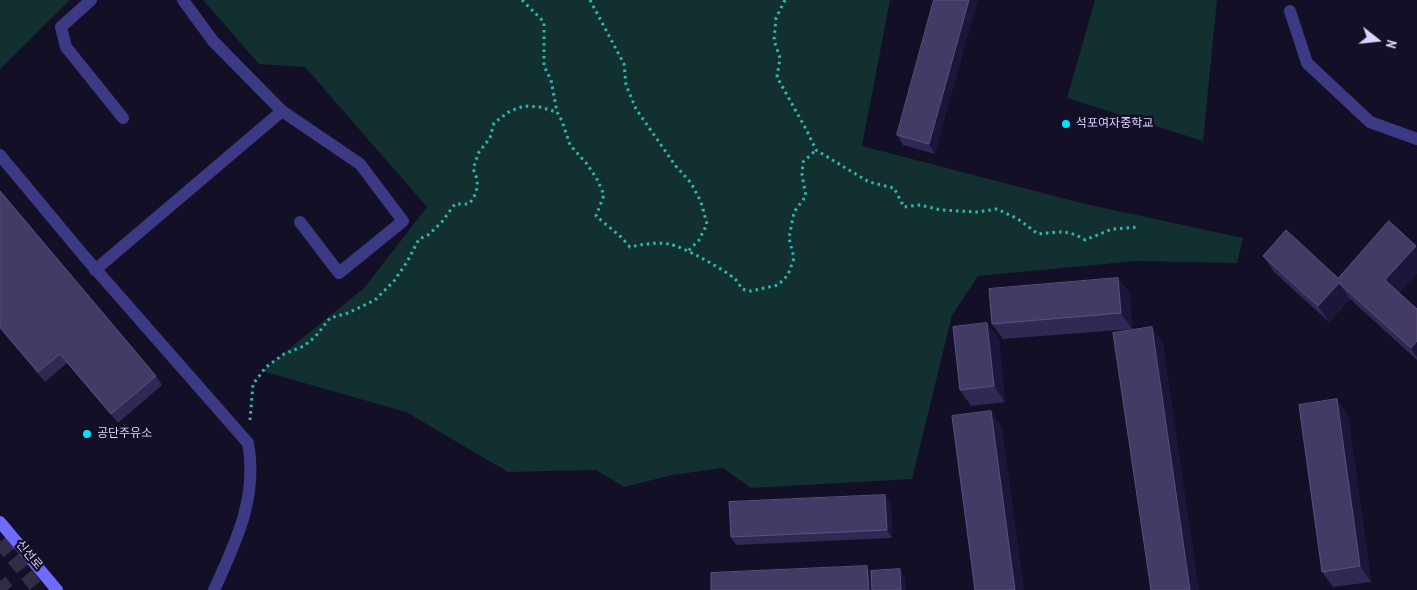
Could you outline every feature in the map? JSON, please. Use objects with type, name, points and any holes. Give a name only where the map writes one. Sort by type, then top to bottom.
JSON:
[{"type":"main road","name":"신선로","points":[[0,522],[58,590]]},
{"type":"street","points":[[91,0],[61,27],[66,47],[123,118]]},
{"type":"street","points":[[183,0],[213,41],[282,111],[360,164],[403,221],[339,273],[300,222]]},
{"type":"street","points":[[1290,11],[1307,63],[1370,122],[1417,139]]},
{"type":"street","points":[[95,270],[282,111]]},
{"type":"street","points":[[0,155],[95,270],[248,443],[252,463],[251,488],[244,517],[228,560],[214,590]]},
{"type":"path","points":[[522,0],[544,22],[544,66],[550,80],[557,112],[570,145],[587,164],[597,179],[604,195],[596,216],[630,247],[646,244],[670,244],[718,267],[736,280],[742,289],[751,291],[778,285],[788,275],[794,258],[789,238],[794,212],[806,196],[802,175],[803,162],[816,150]]},
{"type":"path","points":[[590,0],[624,64],[626,85],[636,109],[675,165],[691,183],[701,202],[707,224],[699,240],[688,251]]},
{"type":"path","points":[[785,0],[776,18],[774,40],[780,58],[777,77],[816,150],[869,182],[894,188],[904,207],[920,205],[941,210],[977,212],[996,209],[1018,219],[1038,234],[1073,232],[1086,240],[1112,228],[1140,227]]},
{"type":"path","points":[[248,443],[253,384],[266,368],[284,354],[304,346],[316,336],[330,318],[348,313],[375,300],[394,281],[419,240],[428,235],[441,223],[455,204],[469,204],[476,195],[477,177],[473,169],[480,152],[490,138],[494,123],[510,111],[524,106],[540,107],[557,112]]},
{"type":"green space","points":[[0,0],[70,0],[0,69]]},
{"type":"green space","points":[[203,0],[890,0],[862,146],[1081,203],[1243,238],[1237,263],[1136,261],[978,276],[952,315],[912,479],[751,488],[723,468],[672,475],[624,487],[596,470],[508,472],[406,412],[262,371],[364,288],[427,207],[305,67],[259,64]]},
{"type":"green space","points":[[1095,0],[1217,0],[1203,141],[1067,98]]},
{"type":"building","points":[[934,0],[969,0],[929,144],[897,135]]},
{"type":"building","points":[[0,191],[156,376],[111,414],[60,354],[38,372],[0,327]]},
{"type":"building","points":[[1389,221],[1416,246],[1385,280],[1417,309],[1417,341],[1411,348],[1339,283],[1318,306],[1263,256],[1286,230],[1338,278]]},
{"type":"building","points":[[1118,278],[1121,313],[992,324],[989,289]]},
{"type":"building","points":[[987,323],[994,386],[960,390],[953,327]]},
{"type":"building","points":[[1152,327],[1190,590],[1151,590],[1113,333]]},
{"type":"building","points":[[1337,399],[1360,566],[1322,572],[1299,405]]},
{"type":"building","points":[[991,411],[1015,590],[975,590],[952,416]]},
{"type":"building","points":[[885,495],[887,530],[731,537],[729,502]]},
{"type":"building","points":[[867,566],[869,590],[711,590],[711,573]]},
{"type":"building","points":[[900,569],[901,590],[872,590],[871,571]]},
{"type":"tunnel","points":[[0,542],[39,590]]},
{"type":"tunnel","points":[[0,581],[7,590]]},
{"type":"place","name":"석포여자중학교","points":[[1066,124]]},
{"type":"place","name":"공단주유소","points":[[87,434]]}]
